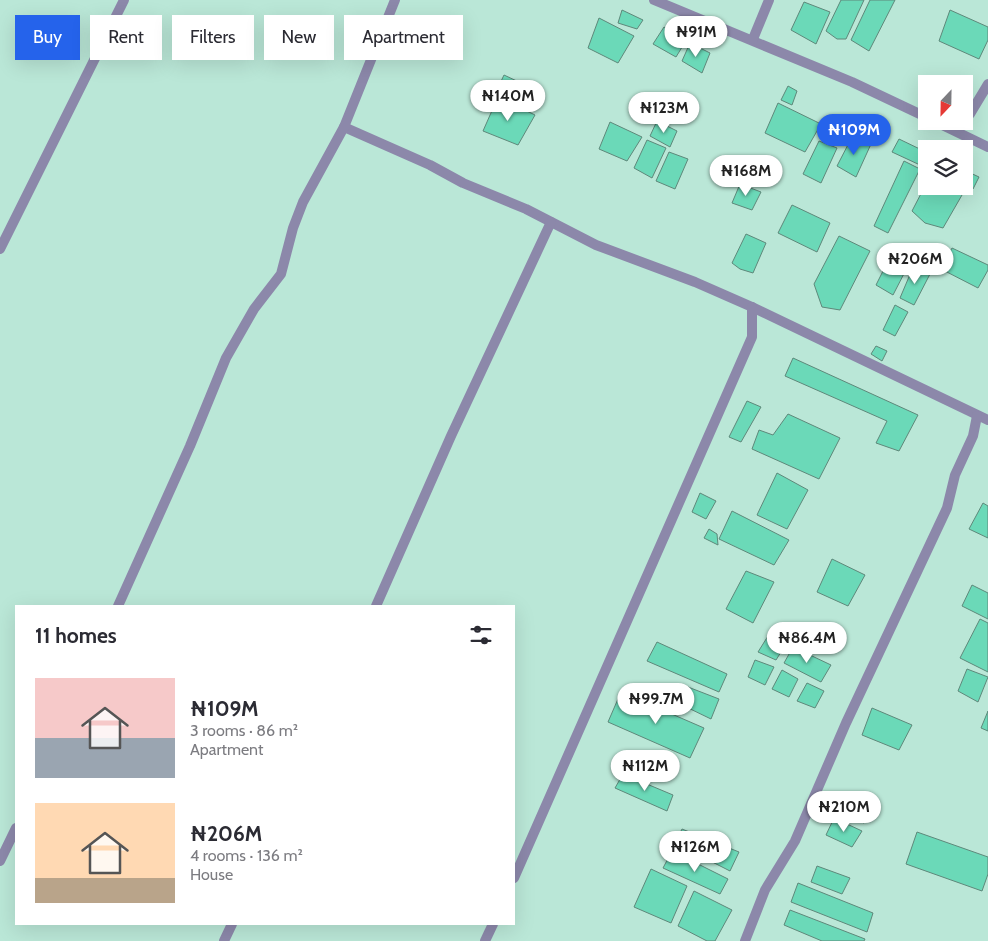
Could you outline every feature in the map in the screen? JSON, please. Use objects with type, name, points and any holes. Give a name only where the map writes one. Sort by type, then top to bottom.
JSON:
[{"type":"street","points":[[0,249],[124,0]]},
{"type":"street","points":[[118,605],[190,446],[226,358],[254,309],[282,274],[293,228],[303,202],[344,127],[395,0]]},
{"type":"street","points":[[654,0],[753,39],[918,113]]},
{"type":"street","points":[[753,39],[769,0]]},
{"type":"street","points":[[973,109],[988,84]]},
{"type":"street","points":[[344,127],[551,222],[596,245],[695,282],[752,307],[988,420]]},
{"type":"street","points":[[952,130],[988,147]]},
{"type":"street","points":[[376,605],[451,436],[551,222]]},
{"type":"street","points":[[515,876],[752,337],[752,307]]},
{"type":"street","points":[[745,941],[765,890],[796,841],[846,723],[936,534],[947,508],[955,475],[973,436],[977,416]]},
{"type":"street","points":[[0,861],[15,830]]},
{"type":"street","points":[[224,941],[232,925]]},
{"type":"street","points":[[485,941],[493,925]]},
{"type":"building","points":[[841,0],[864,0],[846,39],[837,39],[826,31]]},
{"type":"building","points":[[870,0],[895,0],[869,51],[851,40]]},
{"type":"building","points":[[804,2],[830,12],[816,44],[791,30]]},
{"type":"building","points":[[622,10],[643,20],[637,29],[618,23]]},
{"type":"building","points":[[950,10],[988,27],[988,40],[979,59],[939,41]]},
{"type":"building","points":[[599,18],[634,36],[618,63],[588,48]]},
{"type":"building","points":[[664,27],[687,39],[676,57],[653,44]]},
{"type":"building","points":[[690,43],[710,53],[702,73],[682,61]]},
{"type":"building","points":[[504,75],[538,91],[532,105],[496,92]]},
{"type":"building","points":[[788,86],[797,91],[792,105],[781,100]]},
{"type":"building","points":[[498,97],[535,115],[518,145],[483,131]]},
{"type":"building","points":[[778,103],[821,124],[805,152],[765,133]]},
{"type":"building","points":[[657,121],[677,131],[670,147],[650,136]]},
{"type":"building","points":[[610,122],[642,137],[627,161],[599,149]]},
{"type":"building","points":[[853,135],[871,144],[856,177],[837,166]]},
{"type":"building","points":[[899,139],[918,148],[918,164],[892,152]]},
{"type":"building","points":[[647,140],[666,148],[652,178],[634,168]]},
{"type":"building","points":[[819,141],[837,148],[821,183],[803,174]]},
{"type":"building","points":[[669,152],[688,159],[675,189],[656,181]]},
{"type":"building","points":[[904,161],[918,168],[918,173],[888,233],[874,226]]},
{"type":"building","points":[[973,174],[979,177],[973,189]]},
{"type":"building","points":[[740,184],[761,192],[752,210],[732,203]]},
{"type":"building","points":[[920,195],[962,195],[943,228],[925,223],[912,211]]},
{"type":"building","points":[[792,205],[830,223],[817,252],[778,233]]},
{"type":"building","points":[[746,234],[766,243],[753,273],[740,269],[732,263]]},
{"type":"building","points":[[839,236],[870,251],[840,310],[822,307],[814,284]]},
{"type":"building","points":[[952,248],[988,265],[988,270],[978,288],[941,269]]},
{"type":"building","points":[[891,255],[910,262],[893,295],[876,285]]},
{"type":"building","points":[[914,265],[930,274],[914,305],[900,298]]},
{"type":"building","points":[[895,305],[908,312],[895,336],[883,330]]},
{"type":"building","points":[[876,346],[887,351],[882,361],[871,354]]},
{"type":"building","points":[[793,358],[918,415],[899,451],[876,443],[887,421],[785,376]]},
{"type":"building","points":[[747,401],[761,407],[741,442],[729,437]]},
{"type":"building","points":[[788,414],[840,438],[819,479],[752,449],[759,430],[773,435]]},
{"type":"building","points":[[777,473],[808,490],[787,529],[757,515]]},
{"type":"building","points":[[700,493],[716,501],[706,519],[692,512]]},
{"type":"building","points":[[983,503],[988,506],[988,538],[969,529]]},
{"type":"building","points":[[732,511],[789,540],[774,565],[719,539]]},
{"type":"building","points":[[709,529],[717,534],[718,545],[704,538]]},
{"type":"building","points":[[832,559],[865,575],[848,606],[817,592]]},
{"type":"building","points":[[746,571],[774,582],[753,623],[726,609]]},
{"type":"building","points":[[972,585],[988,593],[988,619],[962,606]]},
{"type":"building","points":[[980,619],[988,623],[988,672],[960,658]]},
{"type":"building","points":[[768,636],[786,644],[776,660],[758,652]]},
{"type":"building","points":[[657,642],[727,674],[719,692],[647,661]]},
{"type":"building","points":[[793,647],[831,665],[821,682],[784,663]]},
{"type":"building","points":[[755,660],[774,667],[765,685],[748,677]]},
{"type":"building","points":[[967,669],[988,677],[978,702],[958,691]]},
{"type":"building","points":[[782,670],[798,679],[789,697],[772,689]]},
{"type":"building","points":[[807,683],[824,691],[815,708],[797,701]]},
{"type":"building","points":[[688,687],[719,699],[711,719],[680,704]]},
{"type":"building","points":[[621,692],[704,728],[690,758],[608,722]]},
{"type":"building","points":[[872,708],[912,725],[899,750],[862,735]]},
{"type":"building","points":[[988,711],[988,731],[981,728]]},
{"type":"building","points":[[623,774],[673,795],[667,811],[615,788]]},
{"type":"building","points":[[859,797],[874,804],[864,823],[850,817]]},
{"type":"building","points":[[834,818],[862,831],[852,847],[826,835]]},
{"type":"building","points":[[682,829],[739,852],[730,871],[675,843]]},
{"type":"building","points":[[917,832],[988,857],[988,874],[982,891],[906,864]]},
{"type":"building","points":[[672,851],[728,879],[720,894],[663,868]]},
{"type":"building","points":[[817,866],[850,878],[842,894],[811,882]]},
{"type":"building","points":[[651,869],[687,886],[671,923],[634,907]]},
{"type":"building","points":[[798,883],[873,913],[867,932],[791,902]]},
{"type":"building","points":[[694,891],[732,910],[715,941],[707,941],[678,926]]},
{"type":"building","points":[[790,910],[865,939],[864,941],[822,941],[784,925]]}]
